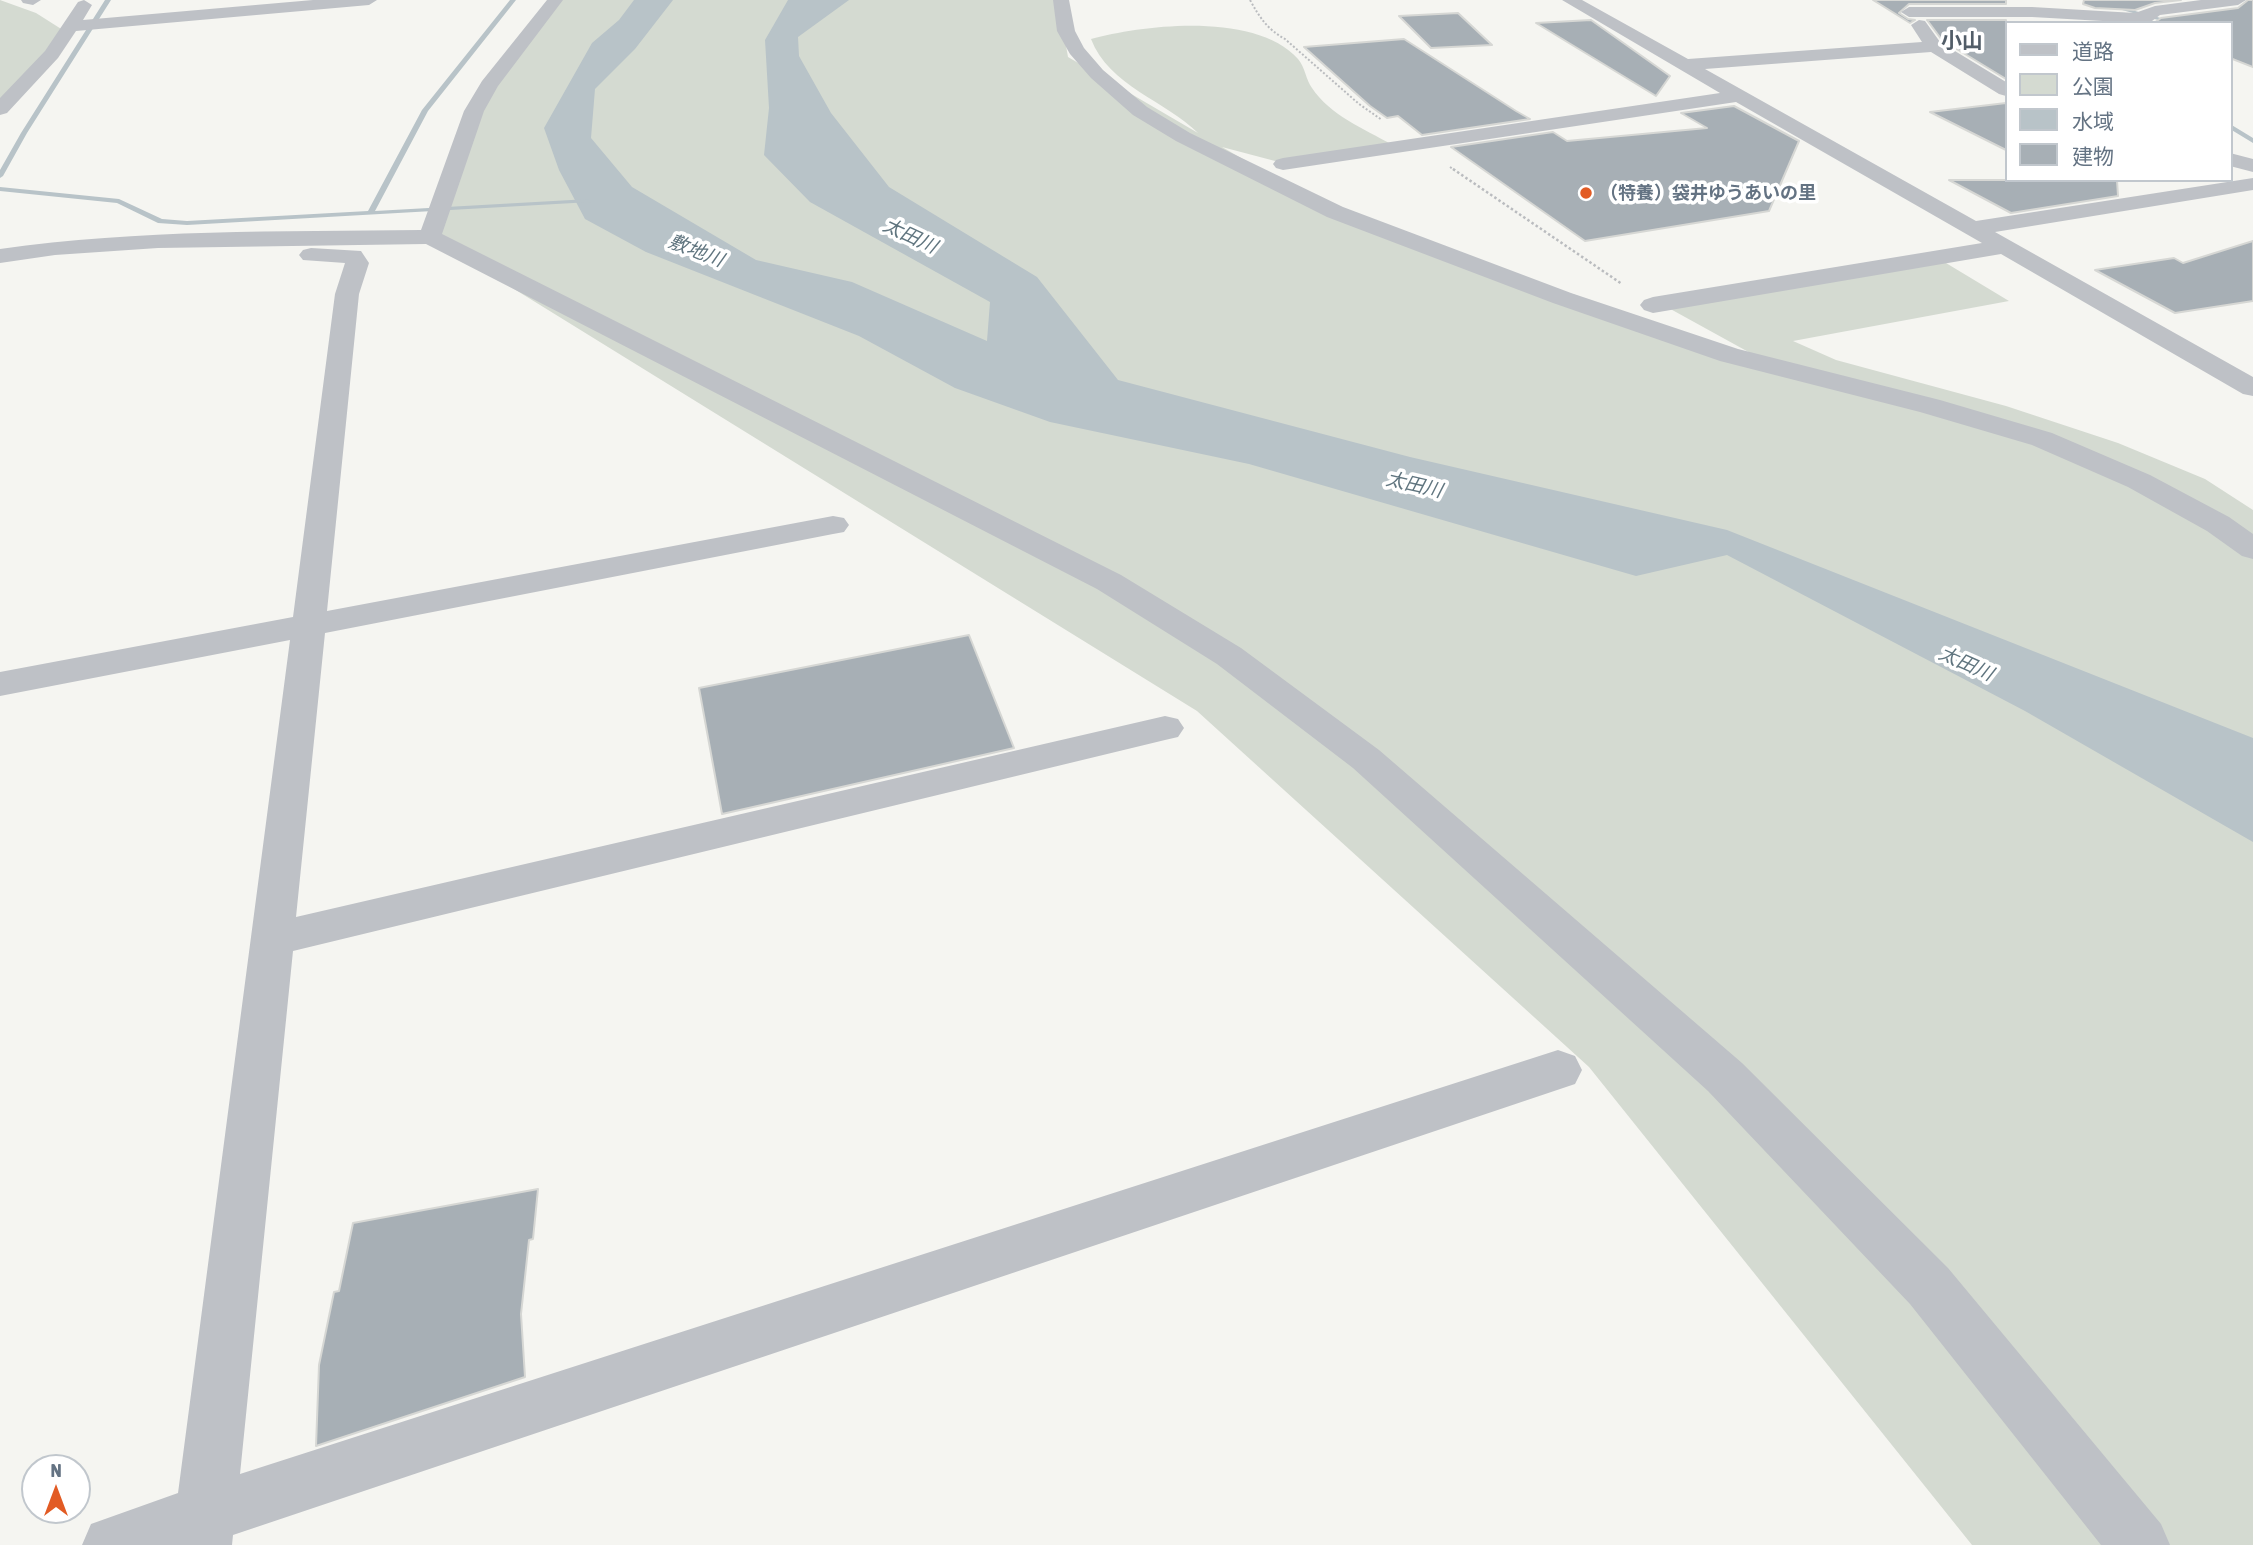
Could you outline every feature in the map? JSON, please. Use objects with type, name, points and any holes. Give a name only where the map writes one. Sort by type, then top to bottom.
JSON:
[{"type":"street","points":[[0,109],[52,54],[88,0]]},
{"type":"street","points":[[71,26],[369,0]]},
{"type":"street","points":[[430,237],[474,111],[489,85],[555,0]]},
{"type":"street","points":[[1061,0],[1066,31],[1076,50],[1097,74],[1140,111],[1183,137],[1335,212],[1562,299],[1729,355],[1930,406],[2042,439],[2139,481],[2218,524],[2253,549]]},
{"type":"street","points":[[1570,0],[2253,388]]},
{"type":"street","points":[[1902,6],[2135,18],[2146,17],[2155,11],[2238,0]]},
{"type":"street","points":[[2245,0],[2253,3]]},
{"type":"street","points":[[1902,6],[1934,46],[2004,89]]},
{"type":"street","points":[[1685,65],[1934,46]]},
{"type":"street","points":[[18,60],[52,54]]},
{"type":"street","points":[[1283,164],[1739,96]]},
{"type":"street","points":[[2232,160],[2253,166]]},
{"type":"street","points":[[1972,229],[2253,184]]},
{"type":"street","points":[[0,256],[55,248],[158,241],[430,237],[1109,583],[1229,656],[1356,751],[1725,1077],[1929,1286],[2140,1545]]},
{"type":"street","points":[[1653,305],[2001,247]]},
{"type":"street","points":[[0,269],[334,254],[352,256],[357,263],[347,294],[204,1530]]},
{"type":"street","points":[[0,684],[833,525]]},
{"type":"street","points":[[273,939],[1165,728]]},
{"type":"street","points":[[112,1545],[204,1530],[1558,1070]]},
{"type":"path","points":[[1250,0],[1263,23],[1271,31],[1285,39],[1359,104],[1653,305]]},
{"type":"green space","points":[[0,0],[36,13],[66,32],[0,109]]},
{"type":"green space","points":[[556,0],[1058,0],[1068,57],[1198,133],[1124,81],[1099,55],[1091,39],[1169,26],[1229,28],[1256,34],[1280,44],[1298,59],[1312,88],[1328,106],[1391,144],[1275,161],[1222,147],[1335,212],[1763,360],[1665,306],[1941,260],[2009,301],[1793,341],[1836,360],[2006,406],[2118,443],[2205,479],[2253,510],[2253,1545],[1972,1545],[1589,1067],[1197,711],[430,237],[486,90]]},
{"type":"water","points":[[634,0],[673,0],[635,49],[595,89],[591,138],[632,187],[756,260],[852,282],[987,341],[990,302],[810,202],[764,155],[769,108],[765,40],[788,0],[849,0],[798,37],[799,56],[831,113],[889,187],[1037,277],[1118,380],[1410,457],[1727,530],[2253,738],[2253,842],[2025,711],[1727,555],[1636,576],[1249,464],[1050,422],[955,388],[859,336],[646,252],[585,219],[559,170],[544,128],[592,43],[619,20]]},
{"type":"building","points":[[1873,0],[2006,0],[2006,4],[1909,4],[1899,13],[1915,20],[1910,23]]},
{"type":"building","points":[[2084,0],[2181,0],[2155,3],[2135,10],[2095,8],[2083,4]]},
{"type":"building","points":[[2248,0],[2253,0],[2253,67],[2232,59],[2232,21],[2157,21],[2161,18],[2238,8]]},
{"type":"building","points":[[1458,13],[1492,45],[1431,48],[1399,16]]},
{"type":"building","points":[[1591,20],[1670,76],[1656,96],[1536,23]]},
{"type":"building","points":[[1927,20],[2006,20],[2004,78],[1942,40]]},
{"type":"building","points":[[1404,39],[1530,119],[1422,135],[1398,116],[1387,118],[1370,106],[1304,47]]},
{"type":"building","points":[[2004,103],[2004,149],[1930,112]]},
{"type":"building","points":[[1734,106],[1799,141],[1769,211],[1585,241],[1451,147],[1553,132],[1567,141],[1707,128],[1681,113]]},
{"type":"building","points":[[1949,180],[2117,182],[2118,196],[2011,213]]},
{"type":"building","points":[[2253,241],[2253,301],[2175,313],[2095,270],[2174,258],[2183,263]]},
{"type":"building","points":[[969,635],[1014,748],[722,814],[699,688]]},
{"type":"building","points":[[538,1189],[521,1314],[525,1377],[316,1446],[319,1365],[334,1292],[339,1291],[353,1223]]},
{"type":"waterway","points":[[0,176],[108,0]]},
{"type":"waterway","points":[[371,212],[425,110],[513,0]]},
{"type":"waterway","points":[[2089,0],[2168,21]]},
{"type":"waterway","points":[[2232,127],[2253,141]]},
{"type":"waterway","points":[[0,189],[119,201],[161,221],[187,223],[589,201]]},
{"type":"place","name":"（特養）袋井ゆうあいの里","points":[[1586,193]]},
{"type":"district","name":"小山","points":[[1962,41]]},
{"type":"water label","name":"太田川","points":[[910,236]]},
{"type":"water label","name":"敷地川","points":[[696,251]]},
{"type":"water label","name":"太田川","points":[[1414,485]]},
{"type":"water label","name":"太田川","points":[[1966,664]]}]
